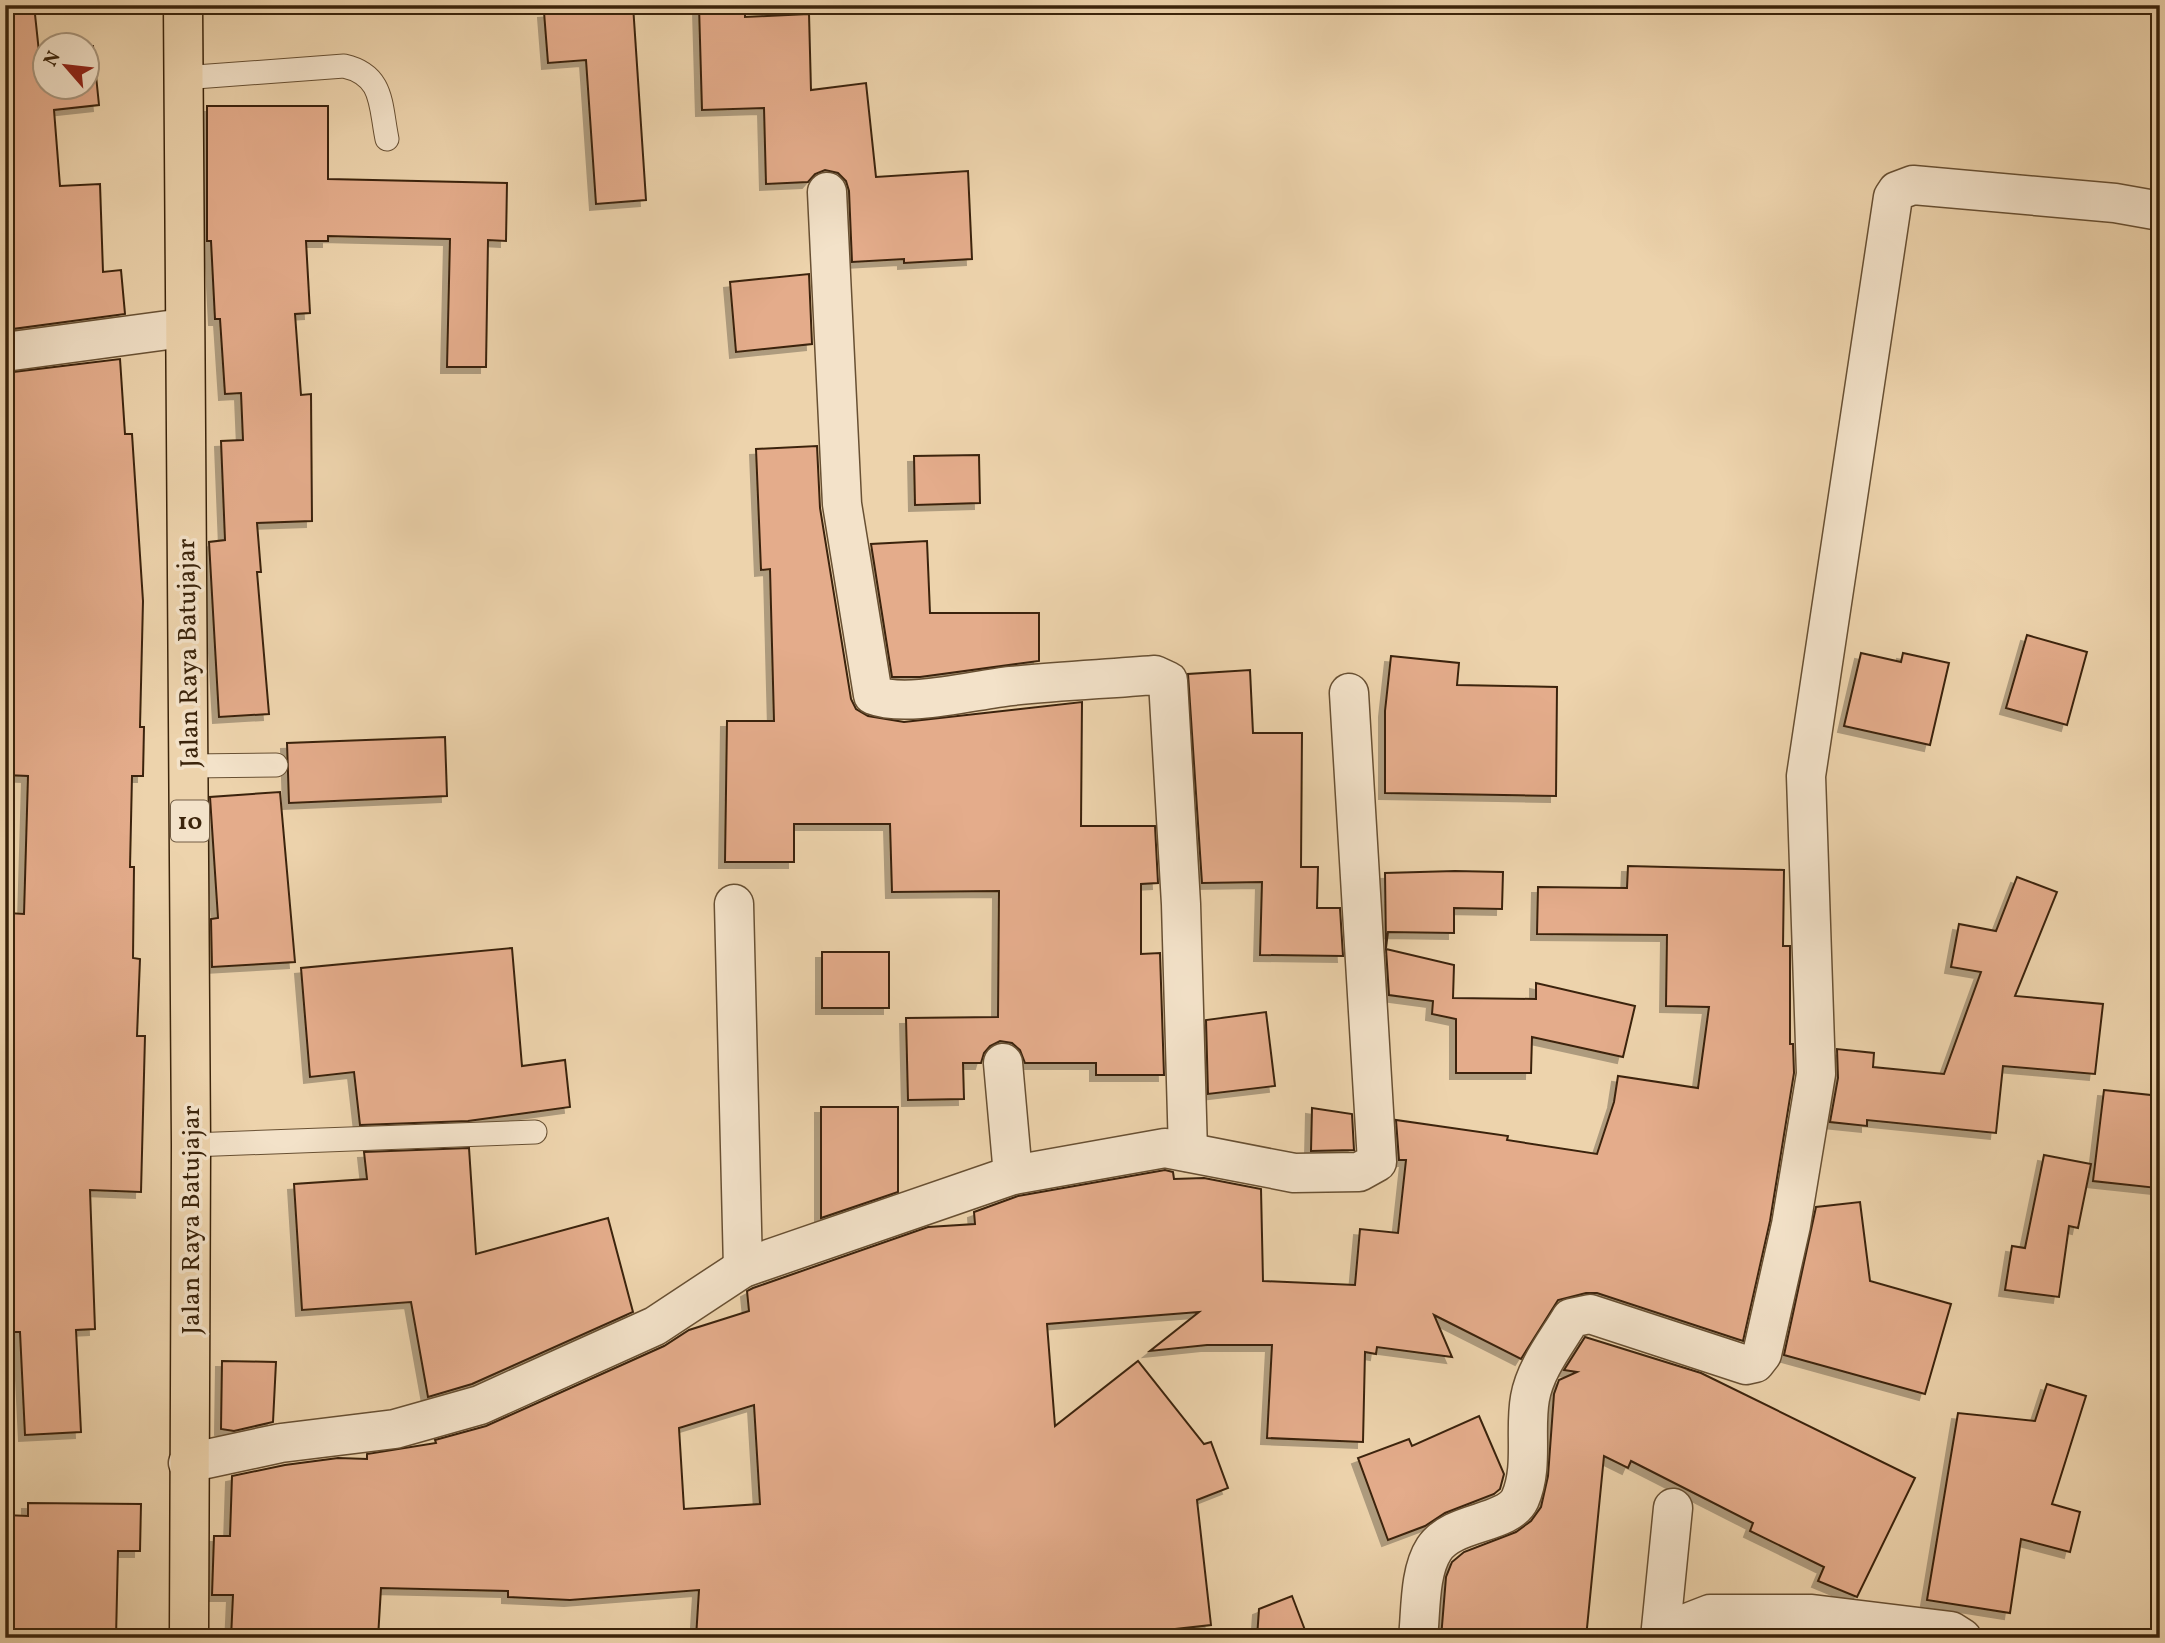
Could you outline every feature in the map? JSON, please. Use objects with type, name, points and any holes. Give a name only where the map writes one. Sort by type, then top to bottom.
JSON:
[{"type":"highway","name":"Jalan Raya Batujajar","points":[[183,5],[183,328],[190,766],[189,1638]]},
{"type":"street","points":[[1418,1638],[1427,1563],[1435,1548],[1450,1532],[1500,1515],[1519,1502],[1527,1477],[1529,1400],[1534,1380],[1571,1318],[1590,1314],[1746,1365],[1755,1363],[1762,1354],[1791,1225],[1816,1074],[1806,776],[1893,197],[1897,191],[1913,185],[2115,203],[2160,211]]},
{"type":"street","points":[[827,192],[842,504],[873,695],[886,700],[917,698],[1012,686],[1156,675],[1168,681],[1181,904],[1188,1152]]},
{"type":"street","points":[[5,352],[183,328]]},
{"type":"street","points":[[188,1463],[281,1443],[395,1429],[480,1405],[655,1326],[743,1268],[1013,1175],[1165,1148],[1294,1173],[1359,1172],[1377,1162],[1349,694]]},
{"type":"street","points":[[734,904],[743,1268]]},
{"type":"street","points":[[1003,1063],[1013,1175]]},
{"type":"street","points":[[1674,1508],[1661,1635],[1710,1614],[1812,1614],[1951,1631],[1962,1638]]},
{"type":"lane","points":[[182,78],[344,66],[358,69],[376,84],[387,139]]},
{"type":"lane","points":[[190,766],[276,765]]},
{"type":"lane","points":[[191,1145],[535,1132]]},
{"type":"building","points":[[5,5],[34,5],[37,32],[32,32],[32,102],[99,102],[99,105],[54,110],[60,186],[100,184],[103,272],[121,270],[125,314],[5,330]]},
{"type":"building","points":[[633,5],[646,200],[596,204],[586,60],[548,63],[544,12]]},
{"type":"building","points":[[745,5],[745,17],[809,14],[811,90],[866,83],[876,177],[968,171],[972,259],[904,263],[904,259],[852,262],[849,191],[846,181],[838,173],[825,170],[815,174],[808,182],[766,184],[764,108],[702,110],[699,6]]},
{"type":"building","points":[[207,106],[328,106],[328,179],[507,183],[506,241],[488,240],[486,367],[447,367],[450,239],[328,236],[328,241],[306,241],[310,313],[295,314],[301,395],[311,394],[312,521],[257,523],[261,572],[257,572],[269,714],[219,717],[209,542],[225,540],[221,441],[243,440],[241,393],[225,394],[220,319],[215,319],[211,241],[207,241]]},
{"type":"building","points":[[809,274],[812,344],[736,352],[730,282]]},
{"type":"building","points":[[120,359],[125,434],[132,434],[143,601],[140,727],[144,727],[143,776],[132,776],[130,867],[134,867],[133,958],[140,959],[137,1036],[145,1036],[141,1192],[90,1190],[95,1329],[76,1330],[81,1432],[25,1435],[20,1332],[5,1332],[8,913],[24,914],[28,776],[5,775],[5,506],[9,506],[5,373]]},
{"type":"building","points":[[817,446],[820,508],[851,699],[856,709],[868,716],[904,722],[1082,702],[1081,826],[1155,826],[1158,883],[1141,884],[1141,954],[1160,953],[1164,1075],[1096,1075],[1096,1063],[1025,1063],[1020,1050],[1012,1043],[1000,1041],[990,1046],[981,1063],[963,1063],[964,1099],[908,1100],[906,1018],[998,1017],[999,891],[892,892],[890,824],[794,824],[794,862],[725,862],[727,721],[774,721],[770,569],[761,570],[756,449]]},
{"type":"building","points":[[979,455],[980,503],[915,505],[914,456]]},
{"type":"building","points":[[927,541],[930,613],[1039,613],[1039,661],[920,677],[892,677],[871,544]]},
{"type":"building","points":[[2027,635],[2087,652],[2067,725],[2006,708]]},
{"type":"building","points":[[1861,653],[1901,662],[1903,653],[1949,663],[1930,745],[1844,726]]},
{"type":"building","points":[[1391,656],[1459,663],[1457,685],[1557,687],[1556,796],[1385,793],[1385,711]]},
{"type":"building","points":[[1250,670],[1253,733],[1302,733],[1301,867],[1318,867],[1317,908],[1340,908],[1343,956],[1260,955],[1262,882],[1202,883],[1188,674]]},
{"type":"building","points":[[445,737],[447,796],[289,803],[287,743]]},
{"type":"building","points":[[280,792],[295,962],[212,967],[211,919],[218,918],[210,797]]},
{"type":"building","points":[[1628,866],[1784,870],[1783,946],[1790,946],[1790,1044],[1793,1044],[1794,1073],[1770,1221],[1743,1341],[1597,1293],[1586,1293],[1558,1300],[1521,1359],[1434,1315],[1452,1357],[1377,1347],[1376,1354],[1365,1352],[1363,1442],[1267,1438],[1272,1345],[1207,1345],[1150,1351],[1199,1312],[1047,1324],[1055,1426],[1138,1361],[1204,1444],[1211,1442],[1228,1488],[1197,1500],[1211,1625],[1094,1638],[696,1638],[699,1590],[570,1600],[508,1597],[508,1591],[381,1588],[378,1638],[231,1638],[233,1595],[212,1595],[214,1536],[230,1536],[232,1476],[338,1458],[367,1459],[367,1454],[436,1443],[435,1440],[486,1426],[664,1346],[689,1330],[749,1311],[747,1291],[753,1288],[928,1227],[975,1224],[974,1212],[1018,1196],[1165,1170],[1173,1172],[1174,1179],[1204,1178],[1261,1189],[1263,1281],[1355,1285],[1360,1229],[1398,1233],[1406,1160],[1399,1160],[1396,1120],[1508,1136],[1507,1140],[1597,1154],[1614,1102],[1618,1076],[1698,1088],[1709,1007],[1666,1006],[1667,935],[1537,934],[1538,887],[1627,888]],"holes":[[[754,1405],[760,1504],[684,1509],[679,1428]]]},
{"type":"building","points":[[1503,872],[1502,909],[1454,908],[1454,933],[1388,932],[1386,948],[1385,873]]},
{"type":"building","points":[[2017,877],[2057,892],[2015,996],[2103,1004],[2095,1074],[2003,1066],[1996,1133],[1867,1120],[1867,1126],[1830,1122],[1838,1078],[1837,1049],[1874,1053],[1873,1067],[1944,1074],[1981,972],[1951,967],[1959,924],[1996,931]]},
{"type":"building","points":[[512,948],[522,1066],[565,1060],[570,1107],[468,1121],[360,1125],[354,1072],[310,1077],[301,968]]},
{"type":"building","points":[[1386,949],[1454,965],[1453,998],[1536,999],[1536,983],[1635,1006],[1623,1057],[1532,1037],[1531,1073],[1456,1073],[1456,1019],[1432,1014],[1433,1001],[1389,995]]},
{"type":"building","points":[[822,952],[889,952],[889,1008],[822,1008]]},
{"type":"building","points":[[1266,1012],[1275,1086],[1208,1094],[1206,1020]]},
{"type":"building","points":[[2104,1090],[2160,1096],[2156,1146],[2160,1146],[2157,1188],[2093,1181]]},
{"type":"building","points":[[821,1107],[898,1107],[898,1192],[821,1218]]},
{"type":"building","points":[[1312,1108],[1352,1114],[1354,1150],[1311,1151]]},
{"type":"building","points":[[469,1148],[476,1254],[608,1218],[633,1312],[472,1384],[428,1397],[411,1302],[302,1310],[294,1184],[367,1179],[364,1152]]},
{"type":"building","points":[[2044,1155],[2091,1164],[2078,1228],[2069,1226],[2059,1297],[2005,1290],[2012,1246],[2025,1248]]},
{"type":"building","points":[[1860,1202],[1870,1281],[1951,1304],[1925,1394],[1784,1355],[1816,1207]]},
{"type":"building","points":[[1585,1337],[1701,1373],[1915,1478],[1857,1597],[1818,1581],[1824,1567],[1750,1531],[1753,1523],[1631,1461],[1628,1468],[1604,1456],[1586,1638],[1441,1638],[1446,1577],[1452,1562],[1464,1552],[1516,1532],[1531,1521],[1541,1507],[1548,1476],[1554,1394],[1559,1380],[1577,1372],[1564,1370]]},
{"type":"building","points":[[222,1361],[276,1362],[273,1422],[234,1431],[221,1429]]},
{"type":"building","points":[[2047,1384],[2086,1396],[2052,1504],[2080,1512],[2070,1552],[2021,1539],[2010,1613],[1927,1600],[1958,1413],[2035,1421]]},
{"type":"building","points":[[1479,1416],[1504,1474],[1500,1489],[1494,1494],[1445,1513],[1425,1526],[1388,1540],[1358,1458],[1409,1439],[1412,1446]]},
{"type":"building","points":[[28,1503],[141,1504],[140,1551],[118,1551],[116,1638],[5,1638],[5,1515],[28,1516]]},
{"type":"building","points":[[1292,1596],[1308,1638],[1257,1638],[1259,1609]]}]
